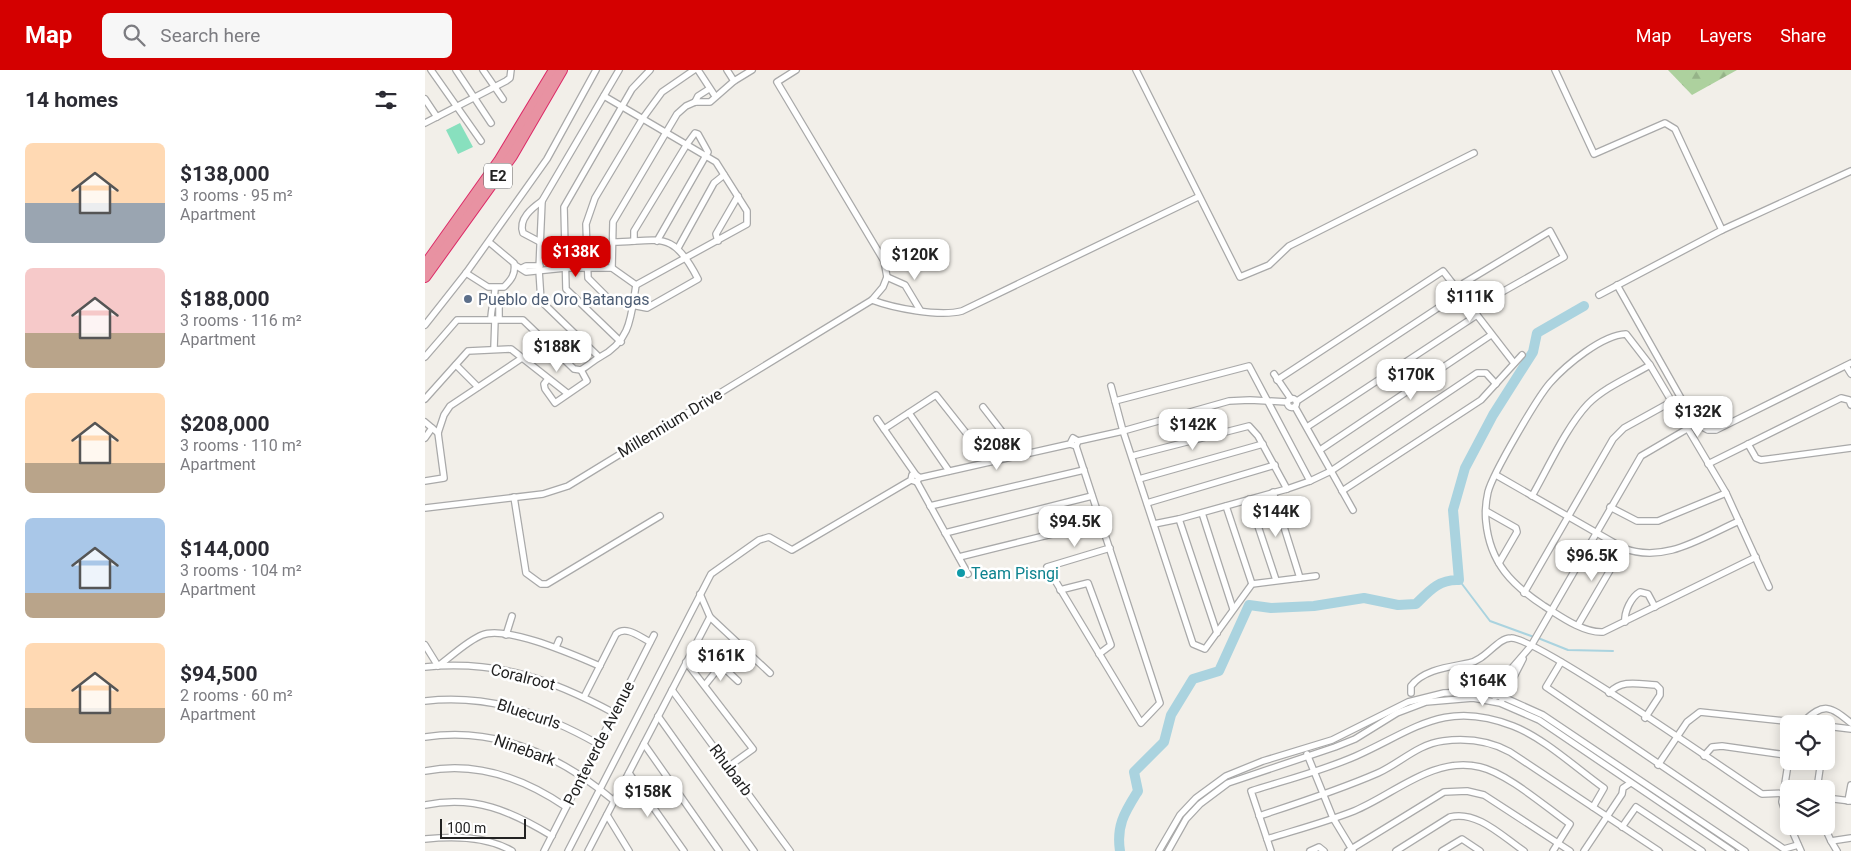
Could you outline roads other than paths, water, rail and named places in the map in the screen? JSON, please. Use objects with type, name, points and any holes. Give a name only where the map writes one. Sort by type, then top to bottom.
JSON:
[{"type":"highway","name":"E2","points":[[425,265],[494,168],[554,70]]},
{"type":"highway","name":"E2","points":[[425,277],[512,156],[562,70]]},
{"type":"street","points":[[431,70],[481,141]]},
{"type":"street","points":[[456,70],[491,123]]},
{"type":"street","points":[[483,70],[503,99]]},
{"type":"street","points":[[425,123],[510,78],[511,70]]},
{"type":"street","points":[[425,325],[489,242],[547,159],[596,70]]},
{"type":"street","points":[[540,242],[523,233],[522,229],[527,212],[542,201],[619,70]]},
{"type":"street","points":[[621,342],[565,288],[564,207],[633,88],[650,70]]},
{"type":"street","points":[[613,242],[666,241],[678,248],[687,258],[698,279],[647,308],[611,301],[588,278],[586,224],[595,198],[643,118],[662,92],[696,70],[715,96]]},
{"type":"street","points":[[727,70],[734,81]]},
{"type":"street","points":[[612,268],[613,222],[677,114],[686,106],[695,102],[705,103],[752,70]]},
{"type":"street","points":[[796,70],[777,82],[884,261],[887,277],[905,285],[920,310]]},
{"type":"street","points":[[1136,70],[1198,197],[1240,277],[1269,265],[1289,246],[1474,153]]},
{"type":"street","points":[[1555,70],[1594,154],[1665,123],[1675,129],[1723,230]]},
{"type":"street","points":[[695,102],[698,96],[709,89]]},
{"type":"street","points":[[604,96],[716,162],[747,211],[747,224],[636,285]]},
{"type":"street","points":[[425,99],[437,117]]},
{"type":"street","points":[[634,242],[634,231],[687,144],[695,133],[698,134],[708,152],[705,154],[657,241]]},
{"type":"street","points":[[1599,295],[1723,230],[1851,171]]},
{"type":"street","points":[[678,248],[715,183],[724,175]]},
{"type":"street","points":[[718,241],[716,234],[737,196]]},
{"type":"street","points":[[872,300],[883,304],[953,314],[1198,197]]},
{"type":"street","points":[[542,201],[539,268],[541,300],[599,357]]},
{"type":"street","points":[[568,851],[711,574],[759,540],[769,536],[792,550],[916,479],[1077,444],[1229,401],[1292,402],[1447,302],[1464,283],[1550,231],[1565,257],[1472,309]]},
{"type":"street","points":[[489,242],[526,272],[539,268],[612,268],[636,285]]},
{"type":"street","points":[[466,273],[480,283],[495,288],[504,287],[511,281],[515,265]]},
{"type":"street","points":[[1277,380],[1443,271],[1514,364]]},
{"type":"street","name":"Millennium Drive","points":[[425,508],[543,494],[567,486],[872,300],[883,288],[887,277]]},
{"type":"street","points":[[425,357],[457,320],[523,320],[574,369],[581,370],[599,357],[607,354],[621,342],[628,331],[636,285]]},
{"type":"street","points":[[1617,286],[1695,423],[1708,430],[1716,430],[1849,364],[1851,374]]},
{"type":"street","points":[[494,348],[495,319],[491,303],[495,298],[495,288]]},
{"type":"street","points":[[1307,427],[1477,315]]},
{"type":"street","points":[[1756,557],[1603,632],[1590,631],[1551,610],[1524,593],[1509,580],[1499,563],[1489,539],[1486,511],[1489,491],[1496,475],[1550,383],[1585,352],[1619,334],[1626,334],[1650,365],[1726,493],[1756,557],[1769,587]]},
{"type":"street","points":[[1319,450],[1491,335]]},
{"type":"street","points":[[425,399],[467,351],[494,348],[511,349],[567,394]]},
{"type":"street","points":[[1342,491],[1481,400],[1522,355]]},
{"type":"street","points":[[425,481],[443,478],[438,433],[450,406],[522,358]]},
{"type":"street","points":[[456,365],[478,387]]},
{"type":"street","points":[[1533,496],[1578,416],[1589,403],[1603,392],[1650,365]]},
{"type":"street","points":[[1115,401],[1249,366],[1310,481]]},
{"type":"street","points":[[548,379],[544,384],[545,389],[555,402],[587,381],[581,370]]},
{"type":"street","points":[[1154,524],[1179,520],[1310,481],[1331,471],[1477,373],[1486,372],[1496,384]]},
{"type":"street","points":[[1274,374],[1307,427],[1353,510]]},
{"type":"street","points":[[1111,386],[1123,431],[1193,644],[1205,648],[1252,584],[1316,576]]},
{"type":"street","points":[[884,429],[936,395],[989,462]]},
{"type":"street","points":[[1708,464],[1841,398],[1849,400],[1851,405]]},
{"type":"street","points":[[1524,593],[1613,439],[1624,428],[1671,402]]},
{"type":"street","points":[[983,407],[1020,455]]},
{"type":"street","points":[[909,413],[949,471]]},
{"type":"street","points":[[877,419],[916,479],[968,574]]},
{"type":"street","points":[[425,422],[438,433]]},
{"type":"street","points":[[1132,456],[1249,426],[1263,444],[1287,489]]},
{"type":"street","points":[[425,438],[432,428]]},
{"type":"street","points":[[1494,698],[1507,676],[1531,646],[1641,456],[1687,429]]},
{"type":"street","points":[[1077,444],[1092,496],[1110,548],[1160,703],[1141,722],[1047,568],[1110,548]]},
{"type":"street","points":[[1139,479],[1263,444]]},
{"type":"street","points":[[1748,444],[1756,458],[1761,460],[1851,448]]},
{"type":"street","points":[[1147,502],[1275,465]]},
{"type":"street","points":[[930,506],[1084,470]]},
{"type":"street","points":[[1496,475],[1623,548],[1636,553],[1660,554],[1739,521]]},
{"type":"street","points":[[1273,492],[1300,578]]},
{"type":"street","points":[[1610,507],[1637,521],[1653,522],[1668,518],[1726,493]]},
{"type":"street","points":[[514,496],[525,573],[541,584],[547,584],[660,516]]},
{"type":"street","points":[[945,533],[1092,496]]},
{"type":"street","points":[[1249,499],[1275,580]]},
{"type":"street","points":[[1226,506],[1252,584]]},
{"type":"street","points":[[1486,511],[1516,528],[1517,532],[1499,563]]},
{"type":"street","points":[[1202,513],[1233,609]]},
{"type":"street","points":[[1179,520],[1217,633]]},
{"type":"street","points":[[959,557],[1101,522]]},
{"type":"street","points":[[1579,625],[1623,548]]},
{"type":"street","points":[[1061,590],[1088,583],[1111,645],[1099,654]]},
{"type":"street","points":[[1625,622],[1626,612],[1636,595],[1640,592],[1648,594],[1655,606]]},
{"type":"street","points":[[701,594],[710,617],[769,673]]},
{"type":"street","points":[[506,635],[512,616]]},
{"type":"street","points":[[591,849],[613,800],[710,617]]},
{"type":"street","points":[[584,696],[619,630],[627,630],[650,642]]},
{"type":"street","points":[[425,645],[438,666],[484,634],[506,635],[556,647],[600,666]]},
{"type":"street","name":"Ponteverde Avenue","points":[[544,851],[654,635]]},
{"type":"street","points":[[1411,693],[1411,686],[1421,677],[1449,666],[1476,662],[1503,640],[1511,638],[1561,662],[1762,794],[1780,793]]},
{"type":"street","points":[[556,647],[559,640]]},
{"type":"street","points":[[1501,700],[1523,657]]},
{"type":"street","points":[[686,662],[753,749],[728,767]]},
{"type":"street","points":[[1561,662],[1546,687],[1784,849],[1799,848],[1793,835]]},
{"type":"street","points":[[705,685],[721,666],[738,681]]},
{"type":"street","name":"Coralroot","points":[[425,667],[488,667],[522,673],[548,681],[584,696],[614,713]]},
{"type":"street","points":[[1507,676],[1513,679]]},
{"type":"street","points":[[1609,693],[1622,683],[1656,685],[1660,689],[1660,695],[1645,718]]},
{"type":"street","name":"Rhubarb","points":[[671,690],[790,851]]},
{"type":"street","points":[[1159,851],[1180,815],[1214,784],[1238,770],[1332,740],[1395,708],[1425,696],[1474,692],[1543,715],[1635,775],[1745,851]]},
{"type":"street","points":[[1168,851],[1186,819],[1217,790],[1241,777],[1355,739],[1397,713],[1426,702],[1494,698]]},
{"type":"street","name":"Bluecurls","points":[[425,701],[452,699],[509,705],[565,725],[598,744]]},
{"type":"street","points":[[1501,700],[1539,720],[1629,783],[1733,851]]},
{"type":"street","points":[[1812,715],[1822,707],[1828,707],[1851,723]]},
{"type":"street","points":[[1658,765],[1687,722],[1700,712],[1780,720]]},
{"type":"street","points":[[658,716],[755,851]]},
{"type":"street","points":[[1271,851],[1251,791],[1313,772],[1355,756],[1419,724],[1436,718],[1474,716],[1498,720],[1528,732],[1604,788],[1593,807]]},
{"type":"street","points":[[1835,727],[1851,729]]},
{"type":"street","name":"Ninebark","points":[[425,736],[480,735],[496,738],[553,758],[582,775],[613,800]]},
{"type":"street","points":[[1259,816],[1323,795],[1380,772],[1419,748],[1442,741],[1487,742],[1501,747],[1659,851]]},
{"type":"street","points":[[644,744],[719,851]]},
{"type":"street","points":[[1704,756],[1712,747],[1722,746],[1787,755],[1789,758],[1787,780]]},
{"type":"street","points":[[1305,750],[1333,818],[1351,850],[1444,792],[1455,790],[1484,795],[1570,851]]},
{"type":"street","points":[[1267,839],[1333,818],[1377,801],[1428,772],[1452,765],[1466,764],[1482,767],[1503,776],[1570,824],[1553,851]]},
{"type":"street","points":[[425,771],[462,770],[491,773],[540,789],[566,807]]},
{"type":"street","points":[[629,773],[684,851]]},
{"type":"street","points":[[1584,851],[1607,817],[1623,788],[1635,775]]},
{"type":"street","points":[[1835,799],[1850,801],[1851,785]]},
{"type":"street","points":[[425,805],[452,802],[495,807],[522,817],[552,836]]},
{"type":"street","points":[[1623,826],[1636,807],[1702,851]]},
{"type":"street","points":[[607,815],[629,851]]},
{"type":"street","points":[[1396,851],[1450,817],[1464,815],[1473,817],[1525,851]]},
{"type":"street","points":[[1828,835],[1837,851]]},
{"type":"street","points":[[425,839],[469,838],[490,842],[512,851]]},
{"type":"street","points":[[1442,851],[1462,838],[1480,851]]},
{"type":"street","points":[[1831,841],[1851,838]]},
{"type":"street","points":[[1309,851],[1319,847],[1324,851]]},
{"type":"waterway","points":[[1120,851],[1119,834],[1123,819],[1138,791],[1134,772],[1164,742],[1171,715],[1193,679],[1219,671],[1249,605],[1271,608],[1314,606],[1364,598],[1398,605],[1416,604],[1430,590],[1440,584],[1459,580],[1453,510],[1465,468],[1493,415],[1533,352],[1537,333],[1584,306]]},
{"type":"waterway","points":[[1459,580],[1490,621],[1534,637]]},
{"type":"waterway","points":[[1538,638],[1568,650],[1613,651]]},
{"type":"place","name":"Pueblo de Oro Batangas","points":[[468,299]]},
{"type":"place","name":"Team Pisngi","points":[[961,573]]}]
